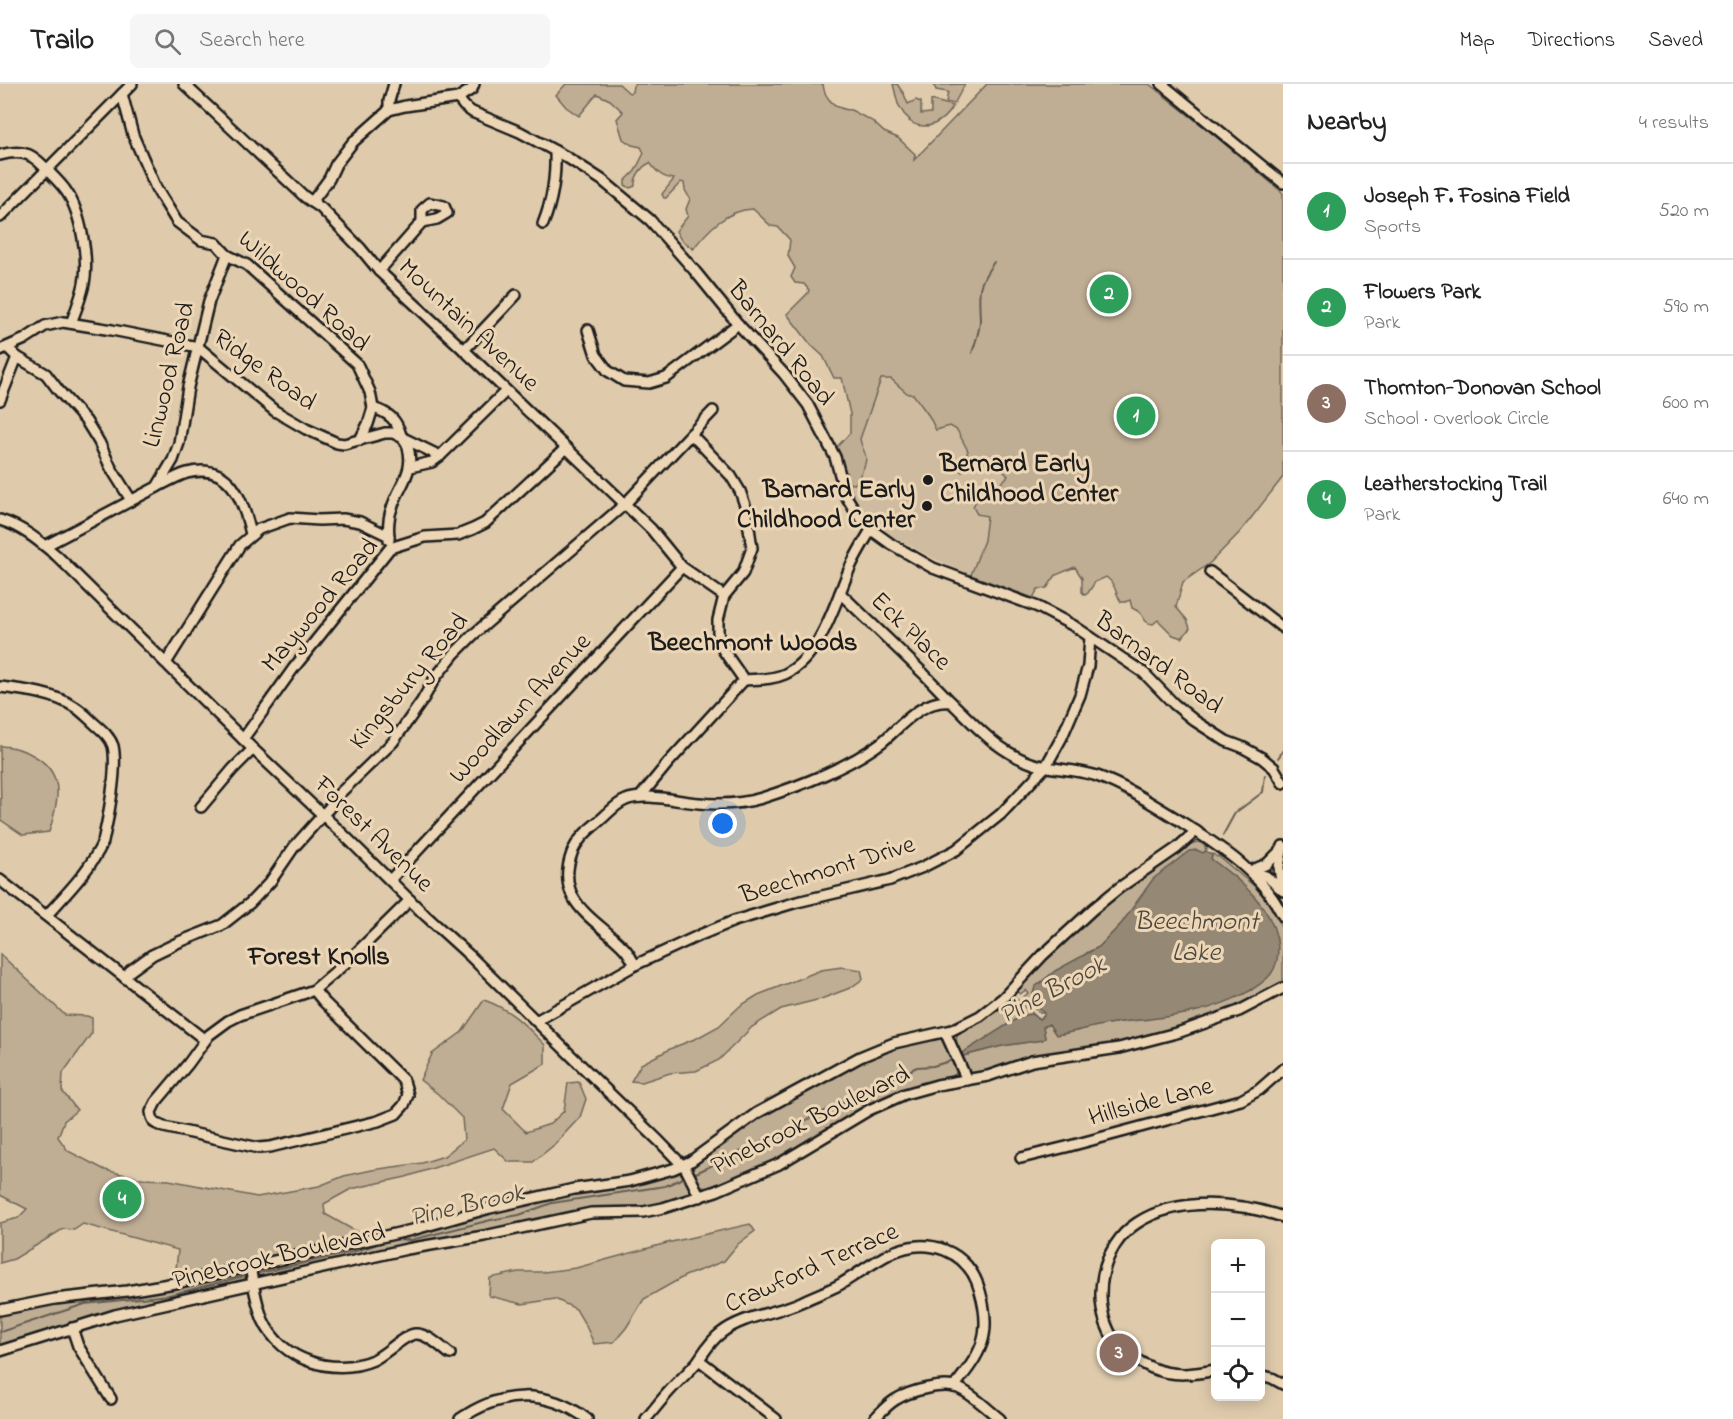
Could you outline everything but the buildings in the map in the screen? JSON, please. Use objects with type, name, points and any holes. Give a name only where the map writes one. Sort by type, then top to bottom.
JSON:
[{"type":"street","points":[[0,217],[132,84]]},
{"type":"street","name":"Mountain Avenue","points":[[184,84],[304,197],[321,208],[379,271],[651,529],[682,567],[724,596]]},
{"type":"street","points":[[389,110],[394,84]]},
{"type":"street","points":[[312,202],[353,142],[378,118],[389,110],[458,98],[472,89],[474,84]]},
{"type":"street","points":[[1162,84],[1283,183]]},
{"type":"street","name":"Wildwood Road","points":[[122,94],[133,135],[156,188],[177,222],[201,240],[216,243],[227,255],[248,265],[357,364],[370,392],[373,408]]},
{"type":"street","name":"Barnard Road","points":[[458,98],[472,112],[520,132],[602,180],[650,220],[738,324],[784,374],[808,405],[835,457],[846,496],[857,514],[871,530],[933,568],[1038,608],[1090,637],[1144,673],[1168,699],[1195,721],[1226,741],[1262,758],[1274,768],[1283,783]]},
{"type":"street","points":[[543,224],[555,183],[555,151]]},
{"type":"street","points":[[0,155],[11,152],[31,155],[67,191],[74,205],[83,242],[84,282],[80,300],[70,323],[63,322],[45,326],[4,349],[46,374],[86,421],[131,500]]},
{"type":"street","points":[[379,271],[422,222]]},
{"type":"street","name":"Linwood Road","points":[[45,546],[157,487],[173,460],[209,301],[227,255]]},
{"type":"street","points":[[464,350],[516,295]]},
{"type":"street","name":"Ridge Road","points":[[70,323],[198,346],[275,411],[337,443],[344,444],[385,433],[402,436]]},
{"type":"street","points":[[588,330],[596,356],[608,371],[624,381],[649,383],[666,378],[738,324]]},
{"type":"street","points":[[0,400],[17,357]]},
{"type":"street","points":[[410,467],[432,462],[440,456],[506,391]]},
{"type":"street","points":[[360,440],[373,408],[387,413],[398,424],[409,448],[408,476],[391,509],[390,548]]},
{"type":"street","name":"Kingsbury Road","points":[[125,978],[130,971],[152,955],[222,926],[250,903],[270,882],[294,847],[338,795],[393,742],[435,678],[455,653],[625,504],[713,411]]},
{"type":"street","points":[[691,434],[731,476],[746,508],[752,548],[743,573],[724,596],[718,620],[718,633],[723,650],[744,680]]},
{"type":"street","points":[[402,436],[440,456]]},
{"type":"street","name":"Maywood Road","points":[[243,739],[293,669],[390,548],[425,537],[458,535],[485,523],[566,448]]},
{"type":"street","points":[[157,487],[184,474],[198,471],[219,476],[238,492],[251,534]]},
{"type":"street","points":[[166,663],[240,545],[251,534],[290,518],[343,519],[360,522],[389,536]]},
{"type":"street","name":"Forest Avenue","points":[[0,520],[29,533],[57,556],[683,1165],[700,1197]]},
{"type":"street","points":[[640,797],[668,762],[744,680],[777,677],[796,668],[810,652],[831,617],[858,551],[871,530]]},
{"type":"street","name":"Woodlawn Avenue","points":[[390,880],[682,567]]},
{"type":"street","points":[[1210,572],[1283,628]]},
{"type":"street","name":"Eck Place","points":[[840,593],[984,734],[1000,747],[1034,764],[1046,766]]},
{"type":"street","name":"Beechmont Drive","points":[[537,1021],[635,965],[735,921],[797,902],[890,880],[956,850],[992,822],[1046,766],[1080,695],[1088,666],[1090,637]]},
{"type":"street","points":[[0,687],[52,696],[67,702],[103,731],[112,743],[113,776],[103,842],[99,852],[78,880],[47,915]]},
{"type":"street","points":[[635,965],[622,945],[578,906],[570,889],[568,876],[571,855],[579,840],[612,809],[626,800],[640,797],[701,804],[723,804],[741,803],[774,794],[858,758],[918,711],[934,703],[951,702]]},
{"type":"street","points":[[201,807],[253,749]]},
{"type":"street","points":[[1046,766],[1087,773],[1110,781],[1144,798],[1196,831],[1250,871],[1270,893],[1283,916]]},
{"type":"street","name":"Pinebrook Boulevard","points":[[0,1310],[55,1299],[146,1288],[250,1266],[412,1230],[469,1213],[539,1197],[642,1178],[683,1165],[757,1113],[860,1057],[894,1043],[945,1032],[973,1020],[1008,993],[1042,956],[1093,909],[1177,848],[1196,831]]},
{"type":"street","points":[[1250,871],[1266,864],[1282,848]]},
{"type":"street","points":[[1282,848],[1280,872],[1282,890]]},
{"type":"street","points":[[1250,871],[1266,876],[1282,890]]},
{"type":"street","points":[[0,880],[205,1040]]},
{"type":"street","points":[[314,990],[404,1081],[408,1095],[405,1105],[396,1114],[378,1121],[294,1142],[259,1148],[155,1123],[151,1112],[156,1102],[205,1040],[228,1021],[240,1015],[314,990],[349,960],[410,900]]},
{"type":"street","name":"Pinebrook Boulevard","points":[[0,1351],[134,1311],[407,1249],[477,1238],[581,1215],[653,1210],[700,1197],[779,1164],[883,1103],[927,1087],[988,1076],[1032,1061],[1119,1048],[1180,1032],[1239,1011],[1283,988]]},
{"type":"street","points":[[945,1032],[967,1080]]},
{"type":"street","name":"Hillside Lane","points":[[1021,1158],[1241,1100],[1258,1090],[1283,1069]]},
{"type":"street","points":[[1211,1371],[1183,1374],[1153,1369],[1132,1357],[1120,1346],[1113,1337],[1104,1316],[1101,1300],[1102,1281],[1112,1251],[1124,1234],[1136,1224],[1157,1212],[1190,1205],[1241,1207],[1283,1217]]},
{"type":"street","name":"Crawford Terrace","points":[[646,1419],[699,1360],[709,1344],[728,1328],[788,1308],[836,1286],[891,1253],[910,1247],[926,1246],[955,1254],[968,1265],[979,1286],[986,1330],[984,1342],[954,1387]]},
{"type":"street","points":[[250,1266],[263,1319],[271,1333],[291,1353],[322,1365],[336,1367],[365,1363],[383,1355],[407,1337],[417,1334],[425,1336],[450,1354]]},
{"type":"street","points":[[72,1328],[78,1346],[111,1399]]},
{"type":"street","points":[[699,1360],[776,1419]]},
{"type":"street","points":[[1265,1376],[1283,1384]]},
{"type":"street","points":[[874,1419],[886,1407],[906,1394],[935,1387],[954,1387],[966,1392],[1000,1419]]},
{"type":"street","points":[[460,1419],[493,1402],[521,1396],[554,1401],[587,1419]]},
{"type":"shaded area","points":[[566,84],[619,84],[629,93],[632,92],[635,84],[823,84],[832,103],[872,121],[884,132],[898,138],[915,154],[914,160],[987,84],[1149,84],[1283,193],[1283,477],[1241,531],[1210,563],[1183,582],[1176,607],[1187,620],[1190,628],[1182,638],[1173,635],[1158,620],[1153,624],[1147,622],[1139,612],[1132,608],[1130,600],[1121,602],[1114,586],[1106,577],[1095,582],[1085,595],[1082,592],[1082,578],[1075,567],[1056,575],[1047,588],[1038,589],[1033,598],[971,575],[984,540],[987,516],[977,514],[973,507],[977,498],[1000,484],[1008,476],[997,464],[977,458],[962,472],[960,470],[968,451],[957,430],[950,426],[936,430],[913,394],[908,394],[891,379],[881,379],[860,439],[866,457],[863,469],[855,484],[847,483],[835,449],[850,433],[850,414],[842,378],[834,378],[823,356],[811,345],[787,314],[809,290],[804,284],[795,283],[791,277],[795,268],[788,256],[790,240],[778,227],[771,226],[753,209],[734,213],[718,222],[693,249],[681,240],[676,231],[688,216],[686,209],[690,199],[684,183],[681,182],[664,198],[662,194],[674,179],[660,174],[650,163],[639,172],[635,186],[630,188],[625,185],[625,181],[635,171],[644,153],[641,147],[632,145],[623,139],[617,119],[623,112],[610,100],[597,94],[579,116],[566,107],[556,95]]},
{"type":"shaded area","points":[[893,84],[897,84],[908,104],[916,100],[921,102],[921,114],[931,113],[931,100],[953,106],[934,124],[922,126],[916,124],[909,121],[898,104]]},
{"type":"shaded area","points":[[965,84],[954,104],[946,102],[948,92],[936,90],[934,85]]},
{"type":"shaded area","name":"Bernard Early Childhood Center","points":[[882,379],[891,379],[966,432],[1008,476],[1014,492],[977,578],[890,535],[873,522],[851,494],[845,477],[856,433]]},
{"type":"shaded area","points":[[0,746],[28,752],[46,764],[52,772],[56,781],[57,801],[49,832],[23,835],[1,820]]},
{"type":"shaded area","points":[[1199,842],[1206,846],[1207,849],[1203,853],[1121,924],[1099,947],[1088,952],[1031,1000],[1044,1013],[1040,1013],[1024,997],[1028,993],[1026,990],[1020,994],[1016,990],[1047,956],[1099,909],[1175,852],[1187,845]]},
{"type":"shaded area","points":[[1213,854],[1254,886],[1277,917],[1283,931],[1283,984],[1257,1000],[1178,1030],[975,1076],[970,1073],[958,1050],[957,1035],[1011,994],[1039,1019],[983,1041],[962,1053],[963,1056],[1002,1046],[1042,1040],[1045,1038],[1043,1027],[1049,1024],[1056,1034],[1062,1034],[1106,1024],[1188,1013],[1252,990],[1259,902],[1236,878],[1211,859]]},
{"type":"shaded area","points":[[0,954],[65,1015],[92,1018],[92,1033],[63,1073],[62,1091],[77,1110],[64,1121],[58,1137],[68,1151],[105,1170],[142,1179],[169,1180],[257,1197],[319,1186],[344,1176],[422,1163],[444,1156],[464,1140],[462,1118],[420,1080],[432,1054],[462,1032],[484,1000],[510,1013],[545,1045],[545,1064],[512,1083],[503,1109],[526,1132],[550,1124],[564,1111],[568,1083],[579,1082],[586,1099],[580,1117],[554,1145],[533,1162],[509,1162],[494,1148],[406,1177],[351,1189],[324,1204],[325,1214],[364,1236],[175,1278],[178,1250],[83,1224],[74,1230],[63,1229],[14,1259],[0,1263],[0,1223],[18,1218],[27,1209],[0,1195]]},
{"type":"shaded area","points":[[842,967],[861,970],[863,979],[850,988],[821,999],[781,1009],[752,1027],[719,1060],[696,1071],[670,1073],[642,1082],[631,1081],[641,1064],[719,1026],[740,1006],[758,995],[821,970]]},
{"type":"shaded area","points":[[934,1038],[943,1041],[957,1071],[949,1079],[895,1094],[766,1165],[710,1189],[702,1186],[696,1179],[693,1162],[738,1129],[872,1053]]},
{"type":"shaded area","points":[[676,1172],[689,1182],[689,1194],[686,1197],[650,1208],[598,1208],[262,1278],[257,1273],[259,1268],[494,1209]]},
{"type":"shaded area","points":[[750,1224],[755,1231],[738,1244],[724,1261],[685,1276],[644,1299],[626,1328],[614,1342],[594,1344],[576,1309],[555,1299],[522,1304],[489,1296],[490,1278],[518,1272],[576,1268],[667,1243]]},
{"type":"shaded area","points":[[246,1272],[247,1276],[244,1282],[84,1320],[0,1346],[0,1313],[35,1304]]},
{"type":"water","name":"Beechmont Lake","points":[[1197,850],[1203,853],[1206,851],[1212,855],[1211,859],[1255,897],[1271,921],[1276,934],[1277,958],[1273,971],[1264,981],[1244,994],[1199,1011],[1107,1024],[1056,1035],[1049,1024],[1043,1027],[1045,1038],[1042,1040],[1002,1046],[963,1056],[962,1053],[1021,1016],[1031,1014],[1039,1019],[1044,1016],[1044,1013],[1031,1000],[1035,987],[1055,971],[1099,947],[1121,924],[1153,879],[1189,851]]},
{"type":"waterway","points":[[972,353],[980,324],[981,284],[994,262]]},
{"type":"waterway","name":"Pine Brook","points":[[1278,758],[1283,751]]},
{"type":"waterway","name":"Pine Brook","points":[[1223,835],[1235,813],[1263,792],[1265,775]]},
{"type":"waterway","name":"Pine Brook","points":[[696,1173],[917,1067],[933,1066],[950,1061]]},
{"type":"waterway","name":"Pine Brook","points":[[259,1273],[353,1252],[393,1239],[411,1240],[519,1215],[552,1203],[665,1186],[683,1178]]},
{"type":"waterway","name":"Pine Brook","points":[[0,1332],[85,1304],[169,1295],[245,1276]]},
{"type":"place","name":"Flowers Park","points":[[1109,294]]},
{"type":"place","name":"Joseph F. Fosina Field","points":[[1136,416]]},
{"type":"place","name":"Bernard Early Childhood Center","points":[[928,480]]},
{"type":"place","name":"Barnard Early Childhood Center","points":[[927,506]]},
{"type":"place","name":"Leatherstocking Trail","points":[[122,1199]]},
{"type":"place","name":"Thornton-Donovan School","points":[[1119,1353]]},
{"type":"district","name":"Beechmont Woods","points":[[753,643]]},
{"type":"district","name":"Forest Knolls","points":[[319,957]]}]
